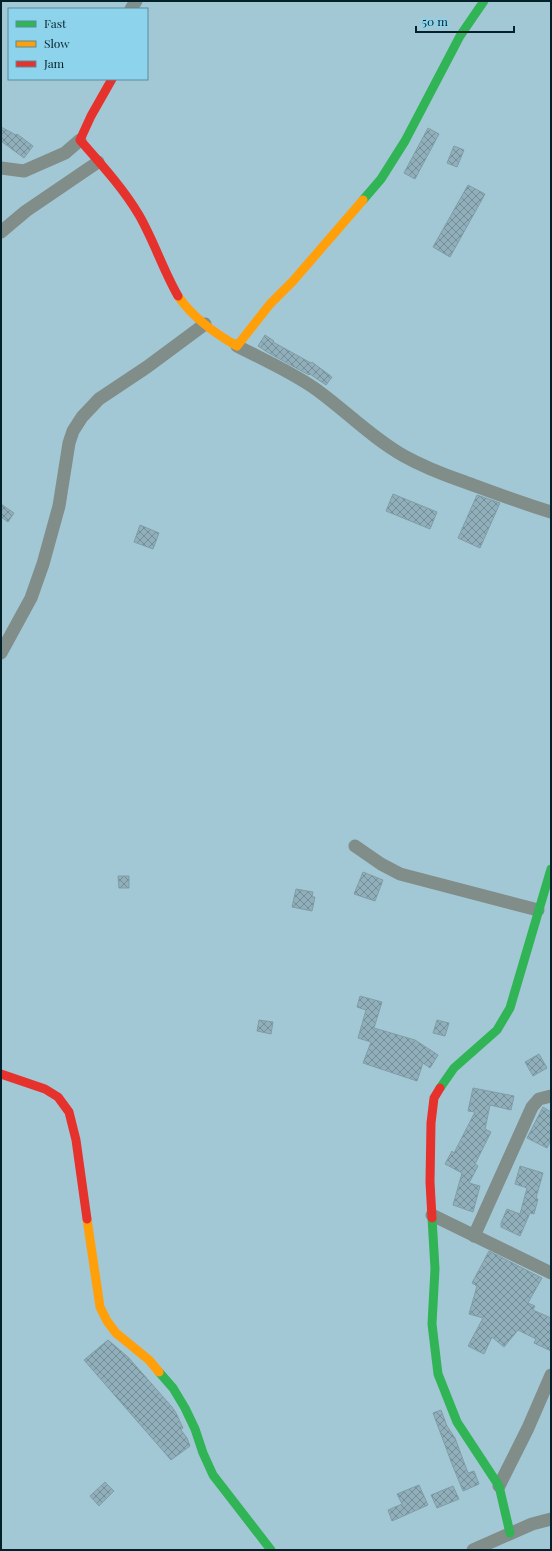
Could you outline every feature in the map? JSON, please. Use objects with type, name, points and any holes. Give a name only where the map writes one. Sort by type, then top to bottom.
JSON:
[{"type":"street","points":[[237,346],[270,304],[337,232],[381,179],[405,141],[460,36],[484,1]]},
{"type":"street","points":[[1,168],[24,171],[65,153],[80,140],[91,116],[111,80]]},
{"type":"street","points":[[80,140],[129,199],[140,218],[160,262],[184,306],[223,339],[315,388],[381,442],[403,456],[427,468],[502,496],[551,512]]},
{"type":"street","points":[[1,232],[26,211],[98,162]]},
{"type":"street","points":[[1,652],[31,598],[43,564],[59,506],[69,443],[73,431],[82,417],[99,399],[147,367],[205,324]]},
{"type":"street","points":[[355,846],[381,864],[400,874],[538,910]]},
{"type":"street","points":[[504,1550],[507,1535],[498,1486],[457,1422],[438,1374],[432,1324],[435,1269],[430,1182],[430,1123],[434,1098],[444,1081],[454,1068],[497,1030],[510,1008],[551,869]]},
{"type":"street","points":[[1,1074],[45,1089],[58,1097],[69,1112],[76,1140],[100,1307],[107,1321],[116,1333],[150,1360],[173,1388],[195,1429],[203,1453],[213,1475],[271,1550]]},
{"type":"street","points":[[474,1236],[532,1107],[539,1099],[551,1096]]},
{"type":"street","points":[[432,1215],[551,1273]]},
{"type":"street","points":[[498,1486],[528,1428],[551,1375]]},
{"type":"street","points":[[473,1550],[532,1524],[551,1519]]},
{"type":"building","points":[[1,127],[16,135],[17,134],[33,146],[24,158],[1,141]]},
{"type":"building","points":[[428,128],[439,134],[415,179],[404,173]]},
{"type":"building","points":[[454,146],[464,150],[457,167],[447,163]]},
{"type":"building","points":[[468,185],[485,194],[450,257],[433,247]]},
{"type":"building","points":[[265,335],[274,341],[273,342],[311,363],[312,362],[332,377],[326,385],[310,374],[309,375],[267,352],[258,346]]},
{"type":"building","points":[[393,494],[437,512],[430,529],[386,511]]},
{"type":"building","points":[[477,495],[500,503],[480,548],[458,538]]},
{"type":"building","points":[[1,504],[14,513],[8,522],[1,517]]},
{"type":"building","points":[[140,525],[159,533],[153,549],[134,542]]},
{"type":"building","points":[[363,872],[383,880],[375,901],[354,894]]},
{"type":"building","points":[[118,876],[129,876],[129,888],[119,888]]},
{"type":"building","points":[[296,889],[313,892],[312,897],[315,897],[312,911],[292,907]]},
{"type":"building","points":[[360,996],[382,1002],[374,1028],[415,1040],[438,1055],[430,1068],[423,1063],[417,1081],[363,1063],[371,1042],[358,1038],[366,1010],[357,1007]]},
{"type":"building","points":[[259,1020],[273,1022],[271,1034],[257,1031]]},
{"type":"building","points":[[437,1020],[449,1023],[445,1036],[433,1033]]},
{"type":"building","points":[[539,1054],[547,1068],[533,1076],[525,1062]]},
{"type":"building","points":[[473,1088],[514,1096],[511,1110],[490,1105],[485,1129],[491,1132],[475,1164],[478,1166],[469,1183],[480,1186],[473,1212],[453,1205],[462,1173],[445,1164],[452,1151],[454,1153],[475,1112],[468,1111]]},
{"type":"building","points":[[543,1107],[551,1112],[551,1140],[547,1148],[527,1138]]},
{"type":"building","points":[[520,1166],[543,1173],[536,1198],[538,1199],[534,1214],[530,1213],[520,1236],[501,1227],[501,1223],[507,1209],[520,1214],[527,1188],[515,1184]]},
{"type":"building","points":[[489,1251],[542,1278],[528,1303],[535,1306],[533,1310],[551,1318],[551,1351],[534,1343],[536,1339],[518,1330],[504,1347],[492,1337],[484,1354],[468,1346],[483,1318],[469,1314],[477,1286],[472,1283]]},
{"type":"building","points":[[108,1340],[128,1357],[176,1413],[183,1428],[181,1430],[187,1438],[190,1446],[171,1460],[84,1360]]},
{"type":"building","points":[[441,1410],[447,1426],[455,1438],[468,1473],[474,1471],[479,1484],[463,1491],[433,1413]]},
{"type":"building","points":[[105,1482],[114,1491],[99,1506],[90,1496]]},
{"type":"building","points":[[419,1485],[428,1505],[392,1521],[388,1510],[402,1504],[397,1494]]},
{"type":"building","points":[[453,1486],[459,1499],[437,1508],[431,1495]]},
{"type":"traffic: fast","points":[[363,200],[381,179],[405,141],[460,36],[484,1]]},
{"type":"traffic: fast","points":[[440,1088],[454,1068],[497,1030],[510,1008],[551,869]]},
{"type":"traffic: fast","points":[[432,1218],[435,1269],[432,1324],[438,1374],[457,1422],[499,1486],[510,1533]]},
{"type":"traffic: fast","points":[[159,1372],[173,1388],[185,1408],[213,1475],[271,1550]]},
{"type":"traffic: slow","points":[[178,296],[190,311],[204,324],[237,346],[270,304],[293,281],[363,200]]},
{"type":"traffic: slow","points":[[87,1219],[100,1307],[107,1321],[116,1333],[149,1360],[159,1372]]},
{"type":"traffic: jam","points":[[111,80],[91,116],[80,140],[111,176],[133,205],[178,296]]},
{"type":"traffic: jam","points":[[1,1074],[45,1089],[58,1097],[69,1112],[76,1140],[87,1219]]},
{"type":"traffic: jam","points":[[432,1218],[430,1182],[431,1123],[434,1098],[440,1088]]}]
